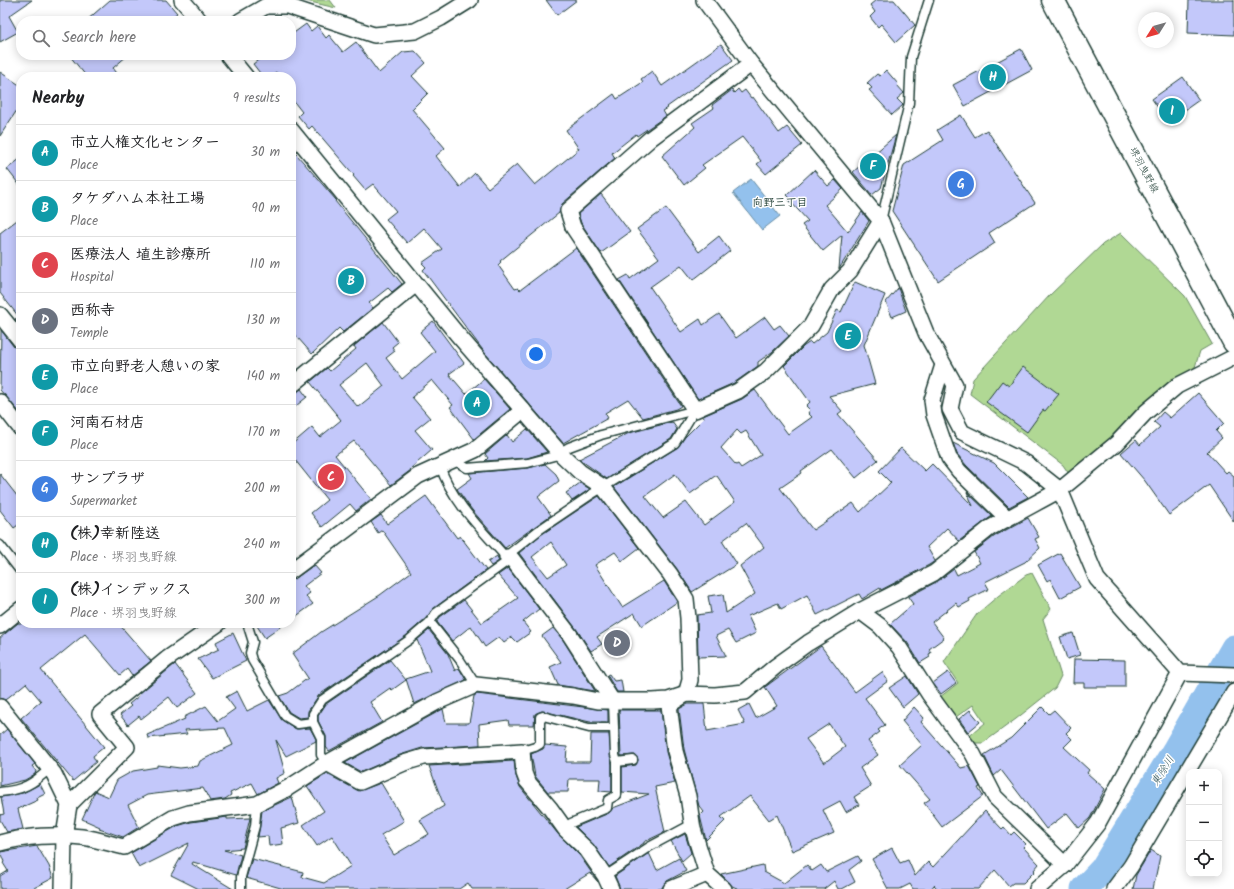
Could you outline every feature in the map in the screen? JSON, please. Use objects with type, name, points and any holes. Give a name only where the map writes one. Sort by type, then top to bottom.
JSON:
[{"type":"main road","name":"堺羽曳野線","points":[[1053,0],[1234,342]]},
{"type":"street","points":[[182,0],[196,16]]},
{"type":"street","points":[[249,16],[266,6],[287,6],[374,35],[416,30],[441,18],[470,0]]},
{"type":"street","points":[[704,0],[751,64],[881,221],[926,333],[955,385],[950,409],[962,432],[1026,463],[1060,490],[1097,579],[1180,673],[1234,675]]},
{"type":"street","points":[[232,60],[242,72]]},
{"type":"street","points":[[751,64],[651,138],[568,211],[573,227],[695,410],[738,391],[760,375],[811,326],[832,289],[850,271],[881,221]]},
{"type":"street","points":[[296,136],[416,284],[560,453],[580,472],[603,487],[670,574],[686,598],[690,680],[686,694],[669,705],[675,751],[688,796],[692,824],[707,874],[724,889]]},
{"type":"street","points":[[296,382],[416,284]]},
{"type":"street","points":[[0,316],[16,336]]},
{"type":"street","points":[[0,843],[39,837],[64,836],[82,837],[124,847],[173,818],[188,813],[257,804],[288,788],[328,763],[437,702],[476,685],[613,702],[668,700],[686,694],[728,695],[745,692],[782,662],[860,611],[934,573],[990,528],[1060,490],[1117,443],[1146,412],[1178,386],[1234,357]]},
{"type":"street","points":[[943,365],[932,400],[934,415],[949,458],[959,471],[1007,518]]},
{"type":"street","points":[[0,402],[16,423]]},
{"type":"street","points":[[296,567],[418,476],[475,450],[523,410]]},
{"type":"street","points":[[507,557],[512,559],[570,635],[613,702]]},
{"type":"street","points":[[860,611],[880,626],[899,647],[929,694],[973,754],[995,796],[1065,865]]},
{"type":"street","points":[[0,626],[16,613]]},
{"type":"street","points":[[63,889],[64,836],[69,805],[127,747],[100,714],[167,659],[212,628]]},
{"type":"street","points":[[1037,889],[1065,865],[1098,823],[1180,673]]},
{"type":"street","points":[[1114,889],[1131,866],[1234,692]]},
{"type":"street","points":[[0,707],[49,769],[69,805]]},
{"type":"street","points":[[328,763],[360,782],[404,763],[424,757],[522,751],[527,781],[550,808],[565,829],[587,850],[608,882]]},
{"type":"street","points":[[671,889],[707,874]]},
{"type":"lane","points":[[881,221],[909,103],[911,57],[929,0]]},
{"type":"lane","points":[[454,460],[467,468],[522,464],[546,459],[569,447],[601,435],[695,410]]},
{"type":"lane","points":[[328,763],[321,756],[321,738],[313,722],[313,714],[322,700],[409,640],[430,622],[436,614],[505,563],[507,557],[523,542],[603,487],[675,444],[695,410]]},
{"type":"lane","points":[[440,466],[446,484],[456,498],[474,522],[507,557]]},
{"type":"lane","points":[[0,545],[16,566]]},
{"type":"lane","points":[[430,622],[460,660],[476,685]]},
{"type":"lane","points":[[249,628],[254,642],[250,653],[252,660],[285,716],[298,724],[313,722]]},
{"type":"lane","points":[[565,829],[571,823],[607,808],[608,800],[617,795],[617,762],[615,755],[613,702]]},
{"type":"lane","points":[[522,751],[536,747],[540,744],[540,718],[543,716],[589,728],[614,728]]},
{"type":"lane","points":[[617,762],[633,760]]},
{"type":"lane","points":[[0,792],[18,791],[25,788],[49,769]]},
{"type":"lane","points":[[241,889],[241,877],[255,826],[257,804]]},
{"type":"lane","points":[[608,882],[649,847],[692,824]]},
{"type":"green space","points":[[302,0],[330,0],[336,8]]},
{"type":"green space","points":[[1121,233],[1185,296],[1212,344],[1200,351],[1195,367],[1130,419],[1071,477],[1063,465],[970,394],[973,379],[1050,295],[1103,244]]},
{"type":"green space","points":[[1032,573],[1051,609],[1043,619],[1061,676],[1055,688],[1016,719],[983,743],[971,743],[967,738],[985,723],[973,705],[953,719],[940,697],[958,683],[944,662],[977,614],[1026,575]]},
{"type":"water","points":[[751,179],[780,216],[762,230],[733,193]]},
{"type":"building","points":[[0,0],[32,0],[9,16],[16,28],[16,33],[0,42]]},
{"type":"building","points":[[110,0],[166,0],[177,13],[174,16],[92,16]]},
{"type":"building","points":[[546,0],[577,0],[557,15]]},
{"type":"building","points":[[876,0],[894,0],[915,25],[896,42],[881,24],[878,27],[870,17],[875,12],[870,5]]},
{"type":"building","points":[[1189,0],[1234,0],[1234,35],[1188,33]]},
{"type":"building","points":[[306,24],[311,31],[317,26],[326,38],[329,35],[343,52],[356,42],[379,73],[403,52],[415,51],[426,63],[412,76],[428,93],[412,109],[445,148],[436,156],[460,187],[475,173],[488,188],[517,164],[535,185],[579,149],[566,130],[614,94],[617,99],[643,82],[641,79],[652,71],[662,86],[721,44],[733,60],[667,107],[668,108],[663,111],[666,116],[637,136],[636,134],[612,153],[615,158],[562,204],[559,213],[500,261],[501,262],[498,265],[515,289],[518,288],[520,290],[576,248],[681,406],[676,409],[643,418],[628,399],[605,413],[608,418],[563,443],[485,353],[423,270],[426,267],[422,263],[442,249],[424,228],[407,243],[386,219],[396,211],[373,184],[365,190],[312,126],[309,129],[298,116],[302,112],[296,104],[296,72],[259,72],[253,64],[258,60],[296,60],[296,31]]},
{"type":"building","points":[[1021,49],[1032,70],[965,106],[953,85]]},
{"type":"building","points":[[73,60],[122,60],[113,68],[116,72],[83,72]]},
{"type":"building","points":[[886,70],[904,93],[897,99],[903,105],[892,115],[869,90],[872,88],[867,83],[877,74],[880,76]]},
{"type":"building","points":[[0,72],[16,83],[16,112],[0,136]]},
{"type":"building","points":[[1183,77],[1199,100],[1168,122],[1152,99]]},
{"type":"building","points":[[738,89],[741,93],[745,90],[751,98],[753,97],[779,133],[787,127],[802,145],[766,174],[757,164],[761,161],[742,137],[702,165],[705,168],[684,185],[662,156],[695,127],[692,123],[714,108],[712,105],[732,90],[734,93]]},
{"type":"building","points":[[961,115],[975,137],[987,130],[1035,203],[989,233],[995,243],[938,281],[892,211],[904,165],[943,140],[937,130]]},
{"type":"building","points":[[896,135],[881,188],[872,195],[853,172]]},
{"type":"building","points":[[296,154],[336,200],[335,201],[402,284],[392,292],[388,288],[369,303],[373,308],[343,332],[339,328],[312,354],[296,336]]},
{"type":"building","points":[[16,162],[16,181],[7,169]]},
{"type":"building","points":[[814,170],[828,186],[835,180],[843,189],[825,205],[848,232],[862,212],[869,221],[839,269],[842,235],[823,251],[802,225],[808,221],[789,200],[790,198],[787,195]]},
{"type":"building","points":[[601,194],[630,232],[601,253],[581,223],[578,214]]},
{"type":"building","points":[[666,208],[699,252],[719,236],[730,251],[693,280],[681,265],[650,287],[681,332],[700,319],[703,325],[719,314],[736,338],[765,317],[774,329],[780,325],[789,336],[772,352],[758,362],[758,366],[734,383],[698,399],[619,280],[628,275],[630,279],[659,258],[637,229]]},
{"type":"building","points":[[16,221],[16,313],[0,293],[0,233]]},
{"type":"building","points":[[855,282],[885,295],[864,345],[875,384],[829,396],[842,411],[838,414],[878,460],[856,478],[832,449],[801,471],[802,473],[780,488],[813,530],[853,503],[860,512],[891,483],[879,471],[901,448],[925,471],[932,464],[973,506],[967,492],[992,516],[959,541],[947,528],[927,547],[935,561],[881,590],[880,588],[862,599],[859,594],[817,615],[807,595],[781,609],[778,603],[748,616],[756,633],[736,643],[728,630],[716,636],[726,656],[698,657],[697,615],[711,613],[708,596],[723,594],[726,613],[755,594],[740,566],[764,547],[746,523],[722,541],[737,564],[692,592],[677,569],[614,487],[678,447],[685,437],[704,418],[703,416],[742,399],[755,390],[788,434],[812,417],[808,413],[810,410],[806,406],[810,402],[784,366],[804,346],[810,342],[812,344],[827,332],[837,310],[841,312]],"holes":[[[737,430],[741,434],[746,431],[761,455],[741,468],[738,464],[736,465],[721,448]],[[675,474],[690,494],[717,476],[735,502],[704,525],[686,502],[663,518],[645,496]]]},
{"type":"building","points":[[898,288],[906,311],[892,317],[886,302]]},
{"type":"building","points":[[433,321],[464,363],[449,374],[466,394],[484,379],[510,409],[474,439],[450,407],[453,405],[432,380],[412,397],[430,418],[415,430],[432,450],[410,469],[411,470],[391,485],[354,441],[335,455],[371,499],[356,511],[350,504],[322,527],[311,513],[327,500],[296,461],[296,441],[312,427],[320,437],[341,420],[310,382],[327,368],[330,371],[356,349],[354,346],[383,322],[398,342],[392,347],[395,351],[386,358],[402,379],[435,351],[420,332]],"holes":[[[367,363],[384,386],[358,407],[339,385]]]},
{"type":"building","points":[[1,330],[16,348],[16,408],[0,390]]},
{"type":"building","points":[[1023,367],[1059,394],[1045,411],[1043,410],[1027,432],[986,402],[1002,381],[1009,386]]},
{"type":"building","points":[[301,389],[307,397],[296,406],[296,392]]},
{"type":"building","points":[[1198,393],[1224,423],[1216,431],[1222,438],[1207,452],[1226,473],[1228,471],[1234,476],[1234,522],[1209,485],[1169,515],[1145,481],[1121,453],[1136,440],[1140,445],[1160,427],[1154,422],[1163,412],[1170,418]]},
{"type":"building","points":[[672,422],[677,429],[671,439],[607,479],[579,459],[629,433]]},
{"type":"building","points":[[527,429],[547,452],[527,458],[485,461],[488,458],[485,454],[507,435],[512,442]]},
{"type":"building","points":[[953,443],[994,463],[1028,497],[1009,507],[966,465],[957,454]]},
{"type":"building","points":[[545,464],[556,474],[559,481],[538,497],[551,515],[505,548],[472,510],[457,489],[472,478],[469,473],[528,468]]},
{"type":"building","points":[[0,474],[16,495],[16,527],[14,528],[0,510]]},
{"type":"building","points":[[580,483],[590,489],[572,501],[566,493]]},
{"type":"building","points":[[426,496],[457,538],[460,536],[486,570],[433,609],[426,618],[406,636],[319,695],[308,711],[308,717],[299,718],[289,712],[279,696],[288,693],[308,678],[292,654],[321,632],[380,595],[411,572],[382,530],[378,533],[371,522],[381,515],[387,524]]},
{"type":"building","points":[[599,496],[639,548],[622,561],[615,552],[595,565],[622,607],[664,581],[677,602],[642,626],[634,613],[597,637],[602,644],[591,651],[519,553],[542,534]],"holes":[[[551,542],[566,565],[548,577],[532,557]]]},
{"type":"building","points":[[1028,518],[1039,537],[1035,539],[1040,548],[1025,562],[985,582],[989,589],[969,599],[970,601],[959,607],[956,603],[932,622],[944,638],[929,649],[931,653],[929,654],[930,657],[920,663],[907,642],[890,624],[913,604],[908,597],[938,581],[954,569],[957,575],[980,563],[974,552],[995,536]]},
{"type":"building","points":[[1060,553],[1080,587],[1060,598],[1050,579],[1047,581],[1038,565]]},
{"type":"building","points":[[497,556],[499,561],[491,566],[488,562]]},
{"type":"building","points":[[314,565],[321,573],[304,586],[310,593],[306,596],[313,604],[296,616],[296,578]]},
{"type":"building","points":[[508,568],[539,609],[523,622],[531,632],[517,642],[512,637],[504,643],[499,637],[485,647],[471,626],[452,641],[437,622],[440,617],[464,600],[482,623],[518,598],[498,575]]},
{"type":"building","points":[[16,625],[16,628],[122,628],[151,661],[132,676],[127,669],[120,675],[85,634],[41,670],[104,747],[93,756],[96,762],[73,781],[21,718],[41,701],[26,683],[5,700],[0,698],[0,638]]},
{"type":"building","points":[[258,628],[279,628],[265,638]]},
{"type":"building","points":[[553,628],[563,640],[595,691],[558,685],[550,667],[561,662],[542,636]]},
{"type":"building","points":[[429,630],[448,654],[455,671],[459,668],[466,680],[414,704],[406,679],[430,671],[417,640]]},
{"type":"building","points":[[233,633],[246,661],[212,678],[198,659],[219,649],[216,642]]},
{"type":"building","points":[[1073,633],[1080,655],[1067,659],[1060,637]]},
{"type":"building","points":[[821,646],[855,692],[882,672],[888,681],[865,698],[885,725],[878,730],[880,732],[868,741],[878,755],[860,768],[871,786],[854,797],[859,805],[846,812],[840,801],[823,810],[834,833],[792,851],[777,815],[769,820],[750,796],[721,817],[725,821],[706,840],[700,816],[704,812],[699,806],[684,749],[679,709],[688,704],[704,704],[707,731],[745,724],[738,710],[749,704],[756,718],[777,706],[765,687]],"holes":[[[829,724],[845,747],[824,763],[806,739]]]},
{"type":"building","points":[[1074,659],[1125,660],[1125,687],[1084,687],[1084,683],[1073,683]]},
{"type":"building","points":[[390,660],[406,680],[392,690],[390,688],[370,702],[382,722],[329,751],[326,747],[326,736],[318,721],[318,716],[326,704]]},
{"type":"building","points":[[175,664],[197,693],[177,708],[169,697],[141,719],[139,716],[128,725],[120,715],[131,706],[129,704],[140,695],[139,694]]},
{"type":"building","points":[[948,672],[956,683],[941,694],[933,683]]},
{"type":"building","points":[[609,674],[614,681],[621,680],[623,692],[617,692],[607,675]]},
{"type":"building","points":[[907,676],[918,694],[903,707],[889,688]]},
{"type":"building","points":[[237,691],[247,711],[269,700],[282,720],[296,729],[310,728],[316,739],[316,741],[286,756],[276,740],[285,773],[276,778],[278,783],[258,794],[252,783],[230,793],[231,795],[225,799],[210,801],[203,788],[147,795],[128,805],[139,827],[123,837],[99,829],[100,827],[82,819],[95,791],[109,797],[117,780],[133,771],[157,767],[157,765],[180,768],[198,766],[200,761],[233,745],[225,728],[185,730],[187,734],[148,738],[147,735],[185,719],[184,717],[206,706],[218,721],[235,709],[226,697]]},
{"type":"building","points":[[477,694],[608,710],[608,722],[590,722],[542,711],[535,714],[534,725],[509,725],[508,720],[479,724],[480,745],[422,748],[400,755],[361,772],[345,763],[443,709],[446,723],[469,723],[474,696]]},
{"type":"building","points":[[914,707],[924,718],[921,722],[961,768],[969,766],[983,796],[942,827],[924,803],[930,799],[900,765],[922,745],[902,721]]},
{"type":"building","points":[[1042,707],[1049,714],[1054,710],[1071,728],[1066,733],[1072,739],[1064,747],[1089,770],[1087,773],[1105,789],[1090,818],[1079,828],[1067,813],[1046,829],[1001,770],[994,776],[984,755],[1011,738]]},
{"type":"building","points":[[619,710],[661,710],[666,752],[675,783],[655,787],[665,832],[644,842],[609,867],[594,845],[576,827],[609,813],[613,808],[649,794],[622,792],[622,767],[636,765],[638,760],[635,755],[621,756]]},
{"type":"building","points":[[970,710],[980,722],[968,732],[959,719]]},
{"type":"building","points":[[7,729],[35,764],[32,766],[36,771],[35,774],[25,780],[0,786],[0,735]]},
{"type":"building","points":[[591,734],[609,734],[612,763],[612,792],[599,791],[600,779],[569,779],[568,792],[548,792],[535,776],[531,754],[543,749],[545,745],[567,747],[566,762],[590,762]]},
{"type":"building","points":[[514,761],[516,776],[520,787],[558,834],[580,856],[598,882],[590,873],[564,889],[472,889],[468,883],[459,889],[284,889],[246,878],[252,859],[303,872],[302,877],[324,883],[351,866],[332,836],[317,846],[303,825],[324,811],[307,786],[327,774],[359,791],[381,783],[404,821],[381,835],[394,855],[429,834],[420,820],[444,806],[429,766]]},
{"type":"building","points":[[40,784],[45,794],[37,798],[38,800],[18,809],[23,829],[7,832],[0,820],[0,815],[4,814],[1,797],[23,793]]},
{"type":"building","points":[[292,797],[299,823],[281,828],[283,844],[269,846],[268,836],[258,837],[262,811]]},
{"type":"building","points":[[985,811],[1002,829],[1004,827],[1011,835],[1014,832],[1026,844],[1023,847],[1039,864],[1034,870],[1035,871],[1023,883],[1013,883],[1009,886],[995,870],[978,889],[938,889],[934,885],[931,889],[913,889],[910,884],[900,889],[888,889],[872,859],[892,848],[900,863],[908,860],[915,876],[928,862],[933,867]]},
{"type":"building","points":[[227,817],[227,819],[250,818],[243,848],[224,850],[241,855],[236,875],[193,862],[192,864],[233,889],[199,889],[171,875],[189,843],[139,868],[131,853],[177,826],[191,822]]},
{"type":"building","points":[[685,834],[691,853],[682,861],[671,841]]},
{"type":"building","points":[[37,846],[49,866],[53,878],[32,889],[0,889],[0,876],[8,871],[3,863],[4,862],[0,852]]},
{"type":"building","points":[[1151,850],[1160,856],[1153,889],[1133,889],[1136,875]]},
{"type":"building","points":[[649,853],[657,870],[679,858],[686,871],[667,881],[661,889],[620,889],[615,876]]},
{"type":"building","points":[[858,856],[861,861],[849,870],[855,882],[842,889],[838,889],[834,881],[824,889],[739,889],[732,886],[721,874],[763,865],[764,872],[784,883],[807,865],[812,871],[821,865],[826,872]]},
{"type":"waterway","name":"東除川","points":[[1084,889],[1103,869],[1176,749],[1234,648]]},
{"type":"place","name":"(株)幸新陸送","points":[[993,77]]},
{"type":"place","name":"(株)インデックス","points":[[1172,111]]},
{"type":"place","name":"河南石材店","points":[[873,166]]},
{"type":"place","name":"サンプラザ","points":[[961,184]]},
{"type":"place","name":"タケダハム本社工場","points":[[351,281]]},
{"type":"place","name":"市立向野老人憩いの家","points":[[848,336]]},
{"type":"place","name":"市立人権文化センター","points":[[477,403]]},
{"type":"place","name":"医療法人 埴生診療所","points":[[331,477]]},
{"type":"place","name":"西称寺","points":[[617,643]]},
{"type":"district","name":"向野三丁目","points":[[780,203]]}]
